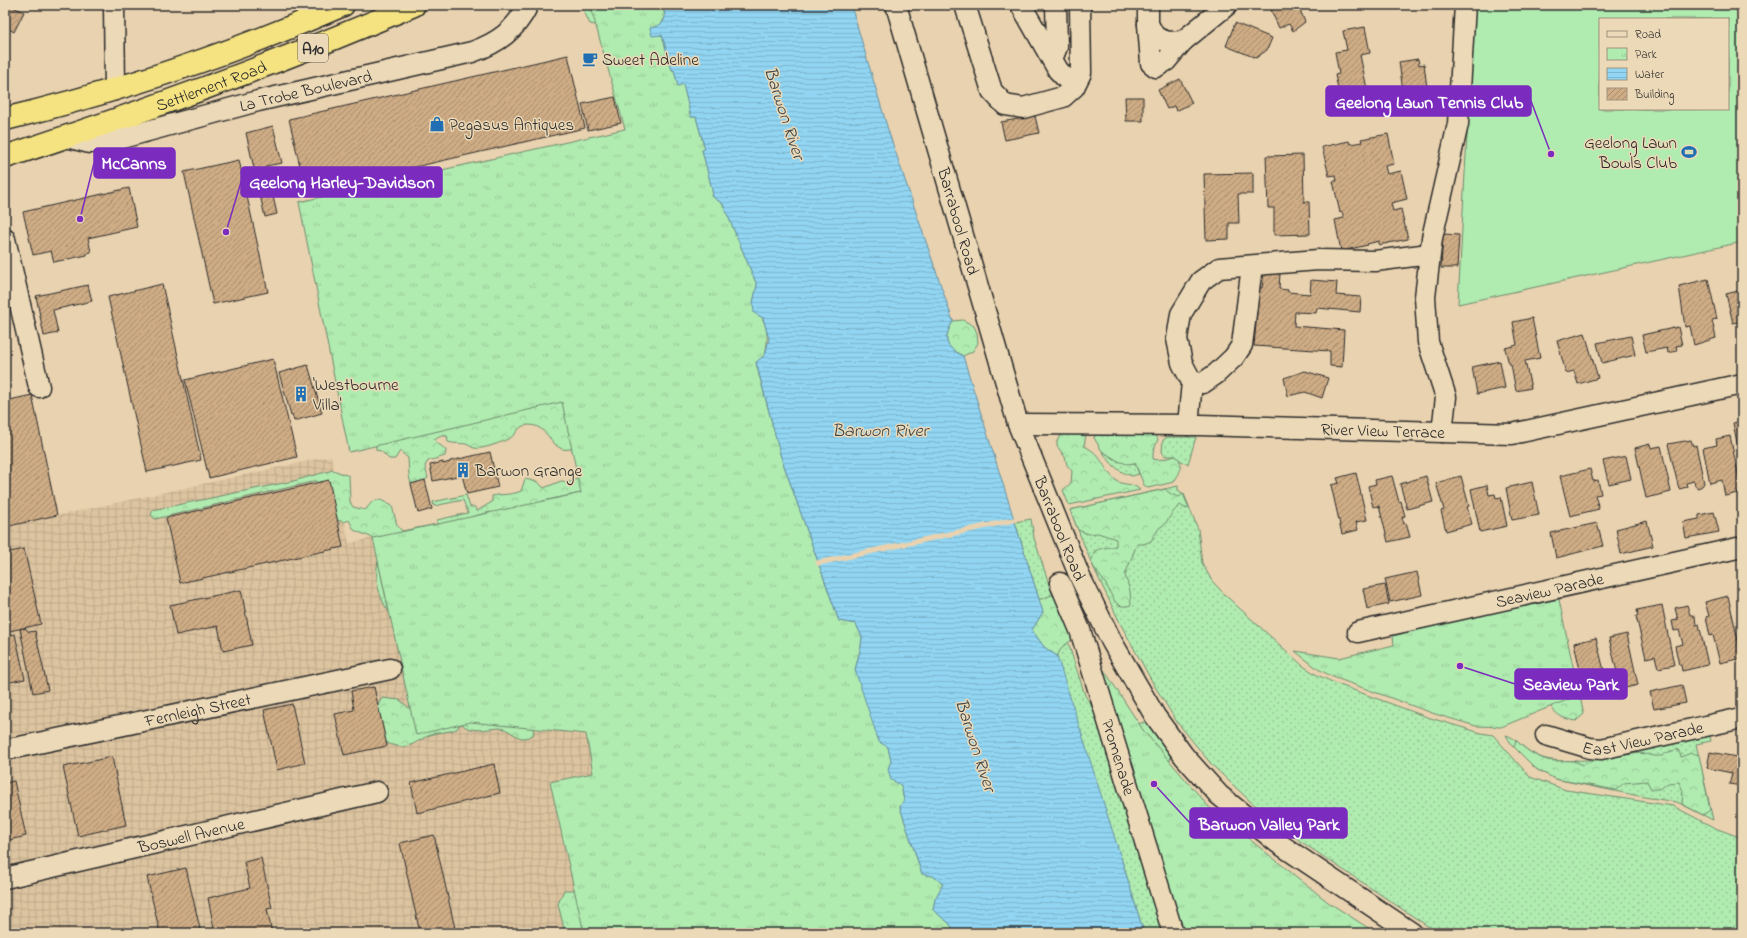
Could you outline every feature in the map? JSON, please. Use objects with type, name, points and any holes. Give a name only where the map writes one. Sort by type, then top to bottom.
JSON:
[{"type":"highway","name":"Settlement Road","points":[[5,120],[115,90],[209,58],[343,5]]},
{"type":"highway","name":"Settlement Road","points":[[5,158],[278,62],[414,5]]},
{"type":"street","points":[[114,5],[115,90]]},
{"type":"street","name":"La Trobe Boulevard","points":[[67,137],[90,143],[111,141],[258,101],[472,52],[487,47],[505,36],[517,24],[528,5]]},
{"type":"street","name":"Barrabool Road","points":[[896,5],[1018,424],[1080,578],[1112,642],[1156,716],[1184,756],[1219,795],[1278,843],[1412,933]]},
{"type":"street","points":[[965,5],[992,91],[1005,105],[1023,108],[1063,98],[1074,87],[1081,73],[1080,5]]},
{"type":"street","points":[[1021,5],[1058,70],[1074,87]]},
{"type":"street","points":[[1052,59],[1057,47],[1056,5]]},
{"type":"street","points":[[1148,5],[1151,63],[1156,67],[1166,61],[1183,41],[1227,5]]},
{"type":"street","points":[[1442,432],[1446,396],[1428,342],[1425,297],[1429,254],[1458,124],[1465,5]]},
{"type":"street","points":[[1148,24],[1155,37],[1168,42],[1183,41]]},
{"type":"street","points":[[5,239],[8,266],[39,387]]},
{"type":"street","points":[[1188,425],[1192,382],[1182,363],[1177,339],[1182,314],[1201,281],[1219,268],[1318,260],[1375,261],[1429,254]]},
{"type":"street","points":[[1192,382],[1203,383],[1216,374],[1234,357],[1242,345],[1252,266]]},
{"type":"street","name":"River View Terrace","points":[[1018,424],[1188,425],[1512,434],[1742,384]]},
{"type":"street","name":"Seaview Parade","points":[[1358,632],[1742,547]]},
{"type":"street","name":"Promenade","points":[[1060,583],[1080,630],[1173,933]]},
{"type":"street","name":"Fernleigh Street","points":[[5,750],[390,669]]},
{"type":"street","name":"East View Parade","points":[[1546,735],[1590,748],[1601,749],[1742,718]]},
{"type":"street","name":"Boswell Avenue","points":[[5,878],[376,792]]},
{"type":"shaded area","points":[[331,456],[349,543],[373,538],[416,735],[470,722],[586,734],[594,773],[550,782],[584,933],[5,933],[5,527]]},
{"type":"green space","points":[[581,5],[624,5],[595,25],[590,24]]},
{"type":"green space","points":[[590,5],[662,5],[664,10],[663,22],[652,35],[662,35],[678,85],[683,84],[691,117],[696,117],[705,150],[702,150],[713,197],[723,204],[757,285],[753,303],[764,322],[767,340],[765,355],[756,363],[781,457],[839,621],[856,624],[862,637],[855,670],[866,699],[888,747],[891,761],[888,769],[901,785],[904,800],[900,807],[922,874],[933,876],[943,884],[935,899],[933,910],[949,923],[956,933],[584,933],[550,782],[593,773],[586,734],[470,722],[416,735],[373,538],[581,493],[562,402],[349,452],[299,202],[625,129]]},
{"type":"green space","points":[[1474,5],[1742,5],[1742,242],[1458,304]]},
{"type":"green space","points":[[963,320],[974,326],[977,333],[978,343],[973,351],[963,356],[949,346],[947,338],[953,321]]},
{"type":"green space","points":[[559,392],[579,445],[570,449],[563,449],[557,446],[543,431],[537,427],[529,425],[522,426],[507,440],[482,448],[474,448],[466,444],[448,442],[447,436],[441,436],[434,440],[446,450],[445,456],[428,461],[425,466],[428,478],[411,484],[408,458],[400,451],[395,459],[389,459],[381,451],[376,450],[376,442]]},
{"type":"green space","points":[[1079,432],[1086,435],[1084,446],[1100,458],[1112,477],[1117,481],[1134,486],[1140,490],[1069,505],[1063,490],[1071,483],[1072,471],[1067,465],[1065,457],[1057,446],[1057,441],[1062,434]]},
{"type":"green space","points":[[1155,434],[1158,439],[1153,453],[1153,459],[1159,460],[1176,456],[1179,459],[1181,469],[1174,482],[1148,488],[1144,485],[1135,463],[1127,464],[1118,461],[1102,451],[1094,438],[1095,435]]},
{"type":"green space","points":[[625,437],[638,443],[654,474],[648,493],[639,502],[628,505],[609,504],[610,509],[623,519],[627,528],[633,533],[637,547],[634,560],[629,567],[621,565],[614,555],[605,550],[586,554],[557,547],[549,549],[533,560],[520,559],[504,569],[495,571],[485,570],[475,550],[475,540],[480,535],[478,525],[481,521],[489,519],[499,527],[507,525],[490,512],[471,517],[474,523],[460,539],[456,541],[445,540],[432,531],[416,541],[403,546],[403,556],[398,559],[385,548],[381,536],[373,538],[354,530],[349,520],[344,522],[337,520],[329,481],[318,483],[316,481],[155,519],[151,515],[153,510],[293,481],[333,470],[349,476],[350,502],[353,507],[365,510],[373,501],[381,500],[392,506],[397,525],[402,531],[437,524],[437,520],[468,513],[463,500],[434,506],[433,502],[466,495],[470,507],[475,507],[477,511],[492,502],[492,496],[521,491],[525,479],[538,482],[544,488],[561,481],[570,482],[578,477],[600,477],[604,468],[596,461],[594,451],[596,443],[604,439]],"holes":[[[581,493],[595,501],[597,508],[576,515],[571,528],[563,528],[559,524],[560,517],[556,514],[551,513],[548,518],[541,518],[538,515],[538,510],[543,501]]]},
{"type":"green space","points":[[1167,437],[1196,437],[1188,464],[1181,461],[1176,456],[1165,456],[1162,452],[1163,440]]},
{"type":"green space","points":[[1102,451],[1118,461],[1135,463],[1139,474],[1132,476],[1119,470],[1112,464]]},
{"type":"green space","points":[[1178,486],[1178,490],[1184,494],[1198,529],[1202,563],[1212,581],[1226,596],[1303,666],[1317,675],[1337,684],[1427,717],[1481,733],[1493,735],[1530,777],[1566,790],[1673,806],[1715,828],[1742,838],[1742,933],[1438,933],[1300,841],[1250,801],[1212,765],[1177,722],[1154,685],[1120,623],[1091,562],[1070,510]]},
{"type":"green space","points":[[1165,489],[1177,497],[1183,494],[1189,508],[1186,509],[1180,505],[1165,524],[1159,528],[1151,541],[1144,544],[1137,544],[1125,575],[1130,591],[1131,605],[1120,606],[1114,600],[1107,586],[1091,562],[1095,551],[1116,546],[1116,539],[1098,533],[1089,534],[1078,530],[1070,510]]},
{"type":"green space","points":[[1031,519],[1034,538],[1085,695],[1100,720],[1165,933],[1144,933],[1123,864],[1044,647],[1043,612],[1015,522]]},
{"type":"green space","points":[[378,561],[389,612],[382,601],[378,588]]},
{"type":"green space","points":[[1052,595],[1060,601],[1076,637],[1062,647],[1057,656],[1044,647],[1032,630],[1043,612],[1038,600]]},
{"type":"green space","points":[[1558,595],[1579,695],[1501,727],[1476,726],[1435,714],[1333,677],[1318,669],[1295,651],[1339,658],[1394,645],[1393,636]]},
{"type":"green space","points":[[1069,616],[1143,730],[1209,807],[1328,902],[1376,933],[1165,933]]},
{"type":"green space","points":[[1576,679],[1584,714],[1576,721],[1562,717],[1551,707]]},
{"type":"green space","points":[[382,698],[400,700],[410,709],[440,718],[533,728],[534,734],[522,738],[502,728],[484,730],[469,729],[462,724],[459,725],[457,729],[433,734],[411,745],[401,747],[395,746],[386,743],[378,705]]},
{"type":"green space","points":[[1150,720],[1172,752],[1170,761],[1135,725]]},
{"type":"green space","points":[[1708,730],[1711,741],[1696,744],[1713,820],[1677,802],[1644,797],[1555,779],[1536,769],[1512,745],[1506,735],[1510,736],[1530,752],[1540,757],[1569,761],[1590,760],[1593,755]]},
{"type":"green space","points":[[1516,740],[1530,752],[1544,759],[1553,761],[1573,761],[1582,765],[1598,759],[1640,753],[1662,756],[1678,749],[1681,757],[1691,753],[1699,755],[1710,810],[1703,815],[1682,804],[1683,791],[1679,782],[1668,783],[1659,789],[1651,789],[1647,781],[1624,783],[1616,790],[1555,779],[1536,769],[1514,747]]},
{"type":"green space","points":[[564,890],[574,890],[580,892],[584,933],[565,933],[558,904]]},
{"type":"water","name":"Barwon River","points":[[662,5],[851,5],[889,133],[953,321],[948,333],[947,342],[952,349],[963,356],[1043,612],[1032,630],[1044,647],[1057,656],[1144,933],[956,933],[949,923],[933,910],[935,899],[943,884],[933,876],[922,874],[900,807],[904,800],[901,785],[891,780],[888,769],[891,761],[888,747],[879,742],[855,670],[862,637],[856,624],[839,621],[781,457],[756,362],[765,355],[769,339],[763,318],[754,313],[753,303],[757,285],[723,204],[713,197],[702,150],[705,149],[696,117],[691,117],[683,84],[678,86],[662,35],[652,36],[650,28],[662,23],[665,18]]},
{"type":"pier","points":[[1015,517],[1017,522],[817,566],[815,561]]},
{"type":"building","points":[[5,5],[9,5],[24,12],[14,32],[5,27]]},
{"type":"building","points":[[1282,5],[1284,9],[1298,5],[1305,22],[1293,31],[1289,24],[1279,28],[1271,10]]},
{"type":"building","points":[[1235,23],[1272,38],[1267,50],[1256,58],[1226,46]]},
{"type":"building","points":[[1365,27],[1370,53],[1360,55],[1371,108],[1353,112],[1350,100],[1341,102],[1335,75],[1339,74],[1335,52],[1347,50],[1343,31]]},
{"type":"building","name":"Pegasus Antiques","points":[[568,55],[585,128],[306,192],[289,119]]},
{"type":"building","points":[[1418,59],[1419,65],[1424,64],[1428,96],[1404,99],[1399,62]]},
{"type":"building","points":[[1180,79],[1192,103],[1176,111],[1174,106],[1167,109],[1158,90]]},
{"type":"building","points":[[615,97],[621,123],[588,130],[582,104]]},
{"type":"building","points":[[1125,97],[1143,97],[1143,121],[1126,121]]},
{"type":"building","points":[[1035,116],[1039,133],[1005,140],[1001,122]]},
{"type":"building","points":[[273,126],[282,163],[266,166],[277,214],[265,217],[246,133]]},
{"type":"building","points":[[1388,134],[1394,164],[1385,166],[1387,174],[1401,171],[1407,199],[1391,203],[1393,211],[1401,209],[1408,239],[1379,245],[1379,241],[1341,251],[1335,220],[1344,218],[1342,212],[1340,213],[1333,181],[1337,181],[1336,175],[1329,176],[1322,147],[1349,141],[1350,144],[1362,142],[1361,139]]},
{"type":"building","points":[[1303,155],[1304,202],[1309,202],[1310,234],[1274,235],[1274,208],[1268,208],[1266,156]]},
{"type":"building","points":[[239,160],[268,292],[213,304],[184,172]]},
{"type":"building","points":[[1253,173],[1253,194],[1238,194],[1239,223],[1229,223],[1229,239],[1206,240],[1204,174]]},
{"type":"building","points":[[129,188],[137,227],[88,238],[91,252],[87,253],[87,255],[54,262],[51,251],[33,255],[23,212]]},
{"type":"building","points":[[1443,234],[1459,235],[1457,268],[1441,268]]},
{"type":"building","points":[[1264,272],[1280,273],[1279,289],[1288,290],[1288,292],[1310,294],[1311,280],[1337,282],[1336,295],[1361,297],[1360,312],[1317,308],[1316,313],[1295,312],[1294,326],[1344,330],[1342,367],[1330,366],[1330,351],[1254,346],[1259,288],[1262,288]]},
{"type":"building","points":[[1708,279],[1717,319],[1712,320],[1716,338],[1694,345],[1690,326],[1685,327],[1679,286]]},
{"type":"building","points":[[162,284],[201,460],[147,472],[108,297]]},
{"type":"building","points":[[88,285],[92,301],[53,310],[58,333],[44,336],[36,296]]},
{"type":"building","points":[[1742,290],[1742,321],[1733,323],[1726,294]]},
{"type":"building","points":[[1532,318],[1540,358],[1525,361],[1531,388],[1516,391],[1511,364],[1509,364],[1505,348],[1517,345],[1513,322]]},
{"type":"building","points":[[1678,327],[1682,345],[1676,346],[1677,351],[1668,353],[1667,348],[1646,352],[1642,335]]},
{"type":"building","points":[[1585,333],[1598,378],[1578,384],[1574,371],[1566,373],[1557,341]]},
{"type":"building","points":[[1631,336],[1635,355],[1602,363],[1597,343]]},
{"type":"building","points":[[273,359],[297,457],[209,478],[185,380]]},
{"type":"building","points":[[1500,361],[1505,388],[1477,394],[1472,367]]},
{"type":"building","name":"'Westbourne Villa'","points":[[308,365],[322,413],[294,421],[279,373]]},
{"type":"building","points":[[1305,371],[1328,378],[1322,398],[1305,392],[1288,396],[1284,378]]},
{"type":"building","points":[[32,395],[57,515],[5,527],[5,401]]},
{"type":"building","points":[[1742,421],[1742,467],[1733,423]]},
{"type":"building","points":[[1730,436],[1742,492],[1725,496],[1722,480],[1710,483],[1703,448],[1717,445],[1716,439]]},
{"type":"building","points":[[1691,440],[1693,446],[1696,445],[1704,483],[1698,488],[1695,486],[1694,481],[1686,483],[1687,487],[1679,489],[1668,444]]},
{"type":"building","points":[[1650,444],[1651,448],[1661,446],[1671,492],[1646,498],[1635,448]]},
{"type":"building","name":"Barwon Grange","points":[[490,452],[498,487],[467,494],[462,475],[433,481],[430,465],[443,462],[443,464]]},
{"type":"building","points":[[1626,456],[1631,479],[1609,484],[1603,461]]},
{"type":"building","points":[[1590,469],[1593,481],[1598,480],[1601,494],[1595,495],[1599,509],[1570,516],[1560,476]]},
{"type":"building","points":[[1356,473],[1367,520],[1356,522],[1358,530],[1342,534],[1331,485],[1339,483],[1337,478]]},
{"type":"building","points":[[1392,476],[1399,502],[1401,501],[1405,516],[1402,517],[1404,524],[1406,523],[1410,537],[1388,542],[1379,506],[1373,507],[1368,486],[1376,484],[1375,480]]},
{"type":"building","points":[[1426,476],[1433,502],[1407,509],[1400,484]]},
{"type":"building","points":[[1461,476],[1472,524],[1446,531],[1441,511],[1444,510],[1436,483]]},
{"type":"building","points":[[329,480],[343,547],[180,583],[166,518]]},
{"type":"building","points":[[425,480],[432,509],[418,513],[411,484]]},
{"type":"building","points":[[1532,482],[1539,515],[1512,520],[1506,488]]},
{"type":"building","points":[[1487,485],[1489,495],[1495,494],[1496,498],[1501,497],[1507,526],[1480,532],[1471,489]]},
{"type":"building","points":[[1714,512],[1719,532],[1686,538],[1683,522],[1699,519],[1699,515]]},
{"type":"building","points":[[1647,521],[1653,546],[1621,554],[1616,529]]},
{"type":"building","points":[[1597,523],[1603,546],[1556,558],[1551,533]]},
{"type":"building","points":[[24,549],[41,624],[5,632],[5,553]]},
{"type":"building","points":[[1417,572],[1422,595],[1390,602],[1385,579]]},
{"type":"building","points":[[1385,585],[1389,604],[1367,609],[1363,589]]},
{"type":"building","points":[[241,590],[252,645],[223,651],[218,626],[176,635],[170,605]]},
{"type":"building","points":[[1742,595],[1742,616],[1740,616],[1738,596]]},
{"type":"building","points":[[1728,596],[1742,658],[1720,663],[1713,635],[1710,636],[1706,617],[1709,616],[1705,602]]},
{"type":"building","points":[[1662,605],[1674,665],[1658,668],[1655,656],[1646,658],[1636,616],[1638,615],[1637,610]]},
{"type":"building","points":[[1687,605],[1690,615],[1693,615],[1693,617],[1695,616],[1696,625],[1699,624],[1708,665],[1682,671],[1681,665],[1679,665],[1675,646],[1683,644],[1679,630],[1674,631],[1672,621],[1678,620],[1675,608]]},
{"type":"building","points":[[25,628],[29,632],[35,631],[48,690],[33,693],[20,629]]},
{"type":"building","points":[[15,634],[25,679],[5,683],[5,636]]},
{"type":"building","points":[[1627,634],[1638,685],[1621,689],[1609,638]]},
{"type":"building","points":[[1596,638],[1607,683],[1584,688],[1574,643]]},
{"type":"building","points":[[1682,685],[1686,703],[1654,709],[1650,692]]},
{"type":"building","points":[[374,687],[387,746],[344,755],[335,714],[354,710],[351,691]]},
{"type":"building","points":[[292,704],[305,763],[277,770],[264,710]]},
{"type":"building","points":[[1710,752],[1742,758],[1742,786],[1729,784],[1732,773],[1707,768]]},
{"type":"building","points":[[112,757],[126,825],[78,836],[63,767]]},
{"type":"building","points":[[494,764],[500,793],[417,813],[411,783]]},
{"type":"building","points":[[14,781],[26,836],[5,841],[5,783]]},
{"type":"building","points":[[434,835],[456,933],[420,933],[400,843]]},
{"type":"building","points":[[261,858],[272,908],[267,909],[272,933],[215,933],[208,898],[250,888],[244,862]]},
{"type":"building","points":[[186,868],[201,933],[160,933],[147,877]]},
{"type":"place","name":"Sweet Adeline","points":[[590,59]]},
{"type":"place","name":"Pegasus Antiques","points":[[437,124]]},
{"type":"place","name":"Geelong Lawn Bowls Club","points":[[1689,152]]},
{"type":"place","name":"Geelong Lawn Tennis Club","points":[[1551,154]]},
{"type":"place","name":"McCanns","points":[[80,219]]},
{"type":"place","name":"Geelong Harley-Davidson","points":[[226,232]]},
{"type":"place","name":"'Westbourne Villa'","points":[[301,394]]},
{"type":"place","name":"Barwon Grange","points":[[463,470]]},
{"type":"place","name":"Seaview Park","points":[[1460,666]]},
{"type":"place","name":"Barwon Valley Park","points":[[1154,784]]}]
